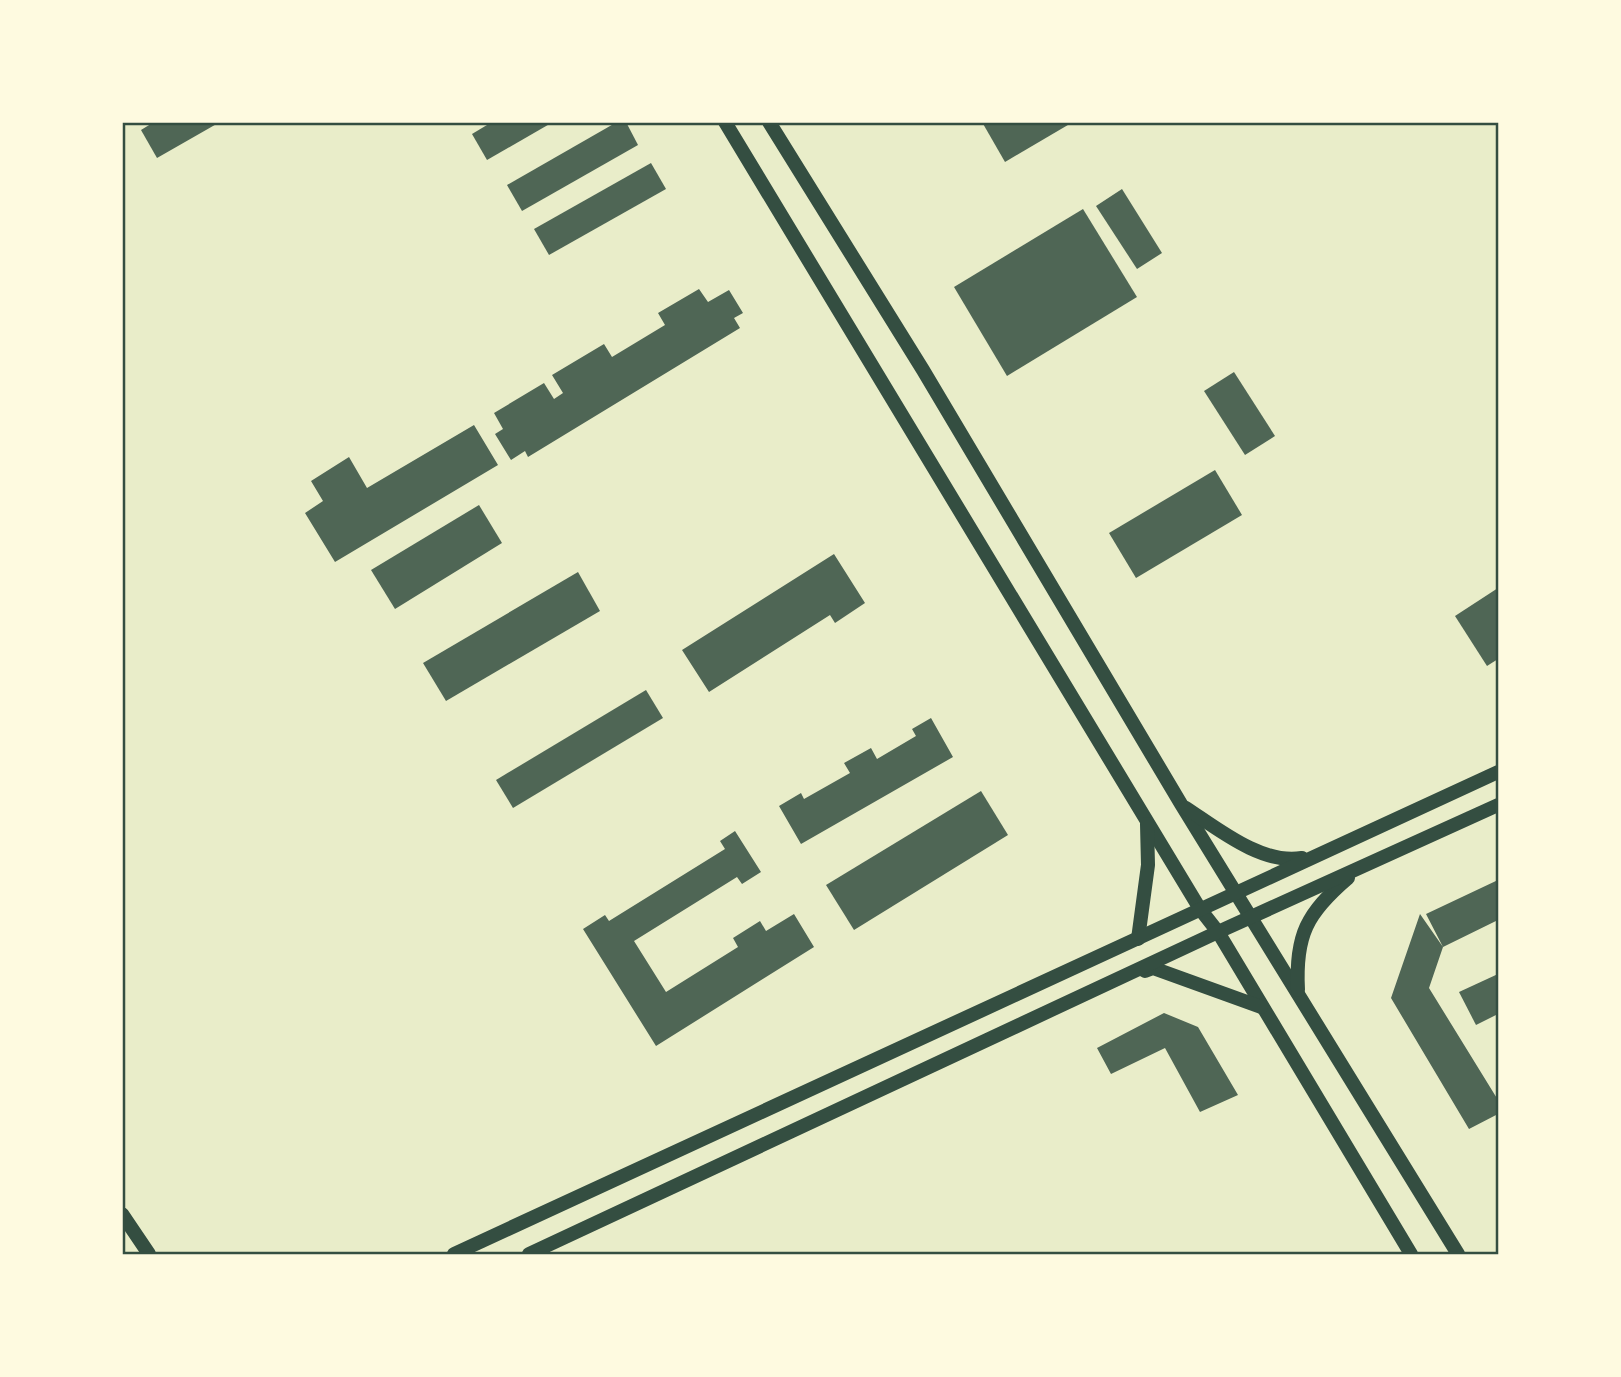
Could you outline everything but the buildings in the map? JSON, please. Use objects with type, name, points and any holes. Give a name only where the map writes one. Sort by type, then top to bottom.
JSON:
[{"type":"main road","points":[[724,122],[1200,909],[1218,932],[1411,1255]]},
{"type":"main road","points":[[769,122],[923,370],[1181,804],[1458,1255]]},
{"type":"main road","points":[[454,1255],[1499,772]]},
{"type":"main road","points":[[1181,804],[1227,835],[1286,861],[1321,855]]},
{"type":"main road","points":[[529,1255],[1128,977],[1218,932],[1499,805]]},
{"type":"main road","points":[[1138,939],[1148,865],[1147,819]]},
{"type":"main road","points":[[1298,991],[1296,962],[1301,934],[1319,903],[1360,868]]},
{"type":"main road","points":[[1128,977],[1153,968],[1261,1008]]},
{"type":"main road","points":[[122,1214],[149,1255]]}]
